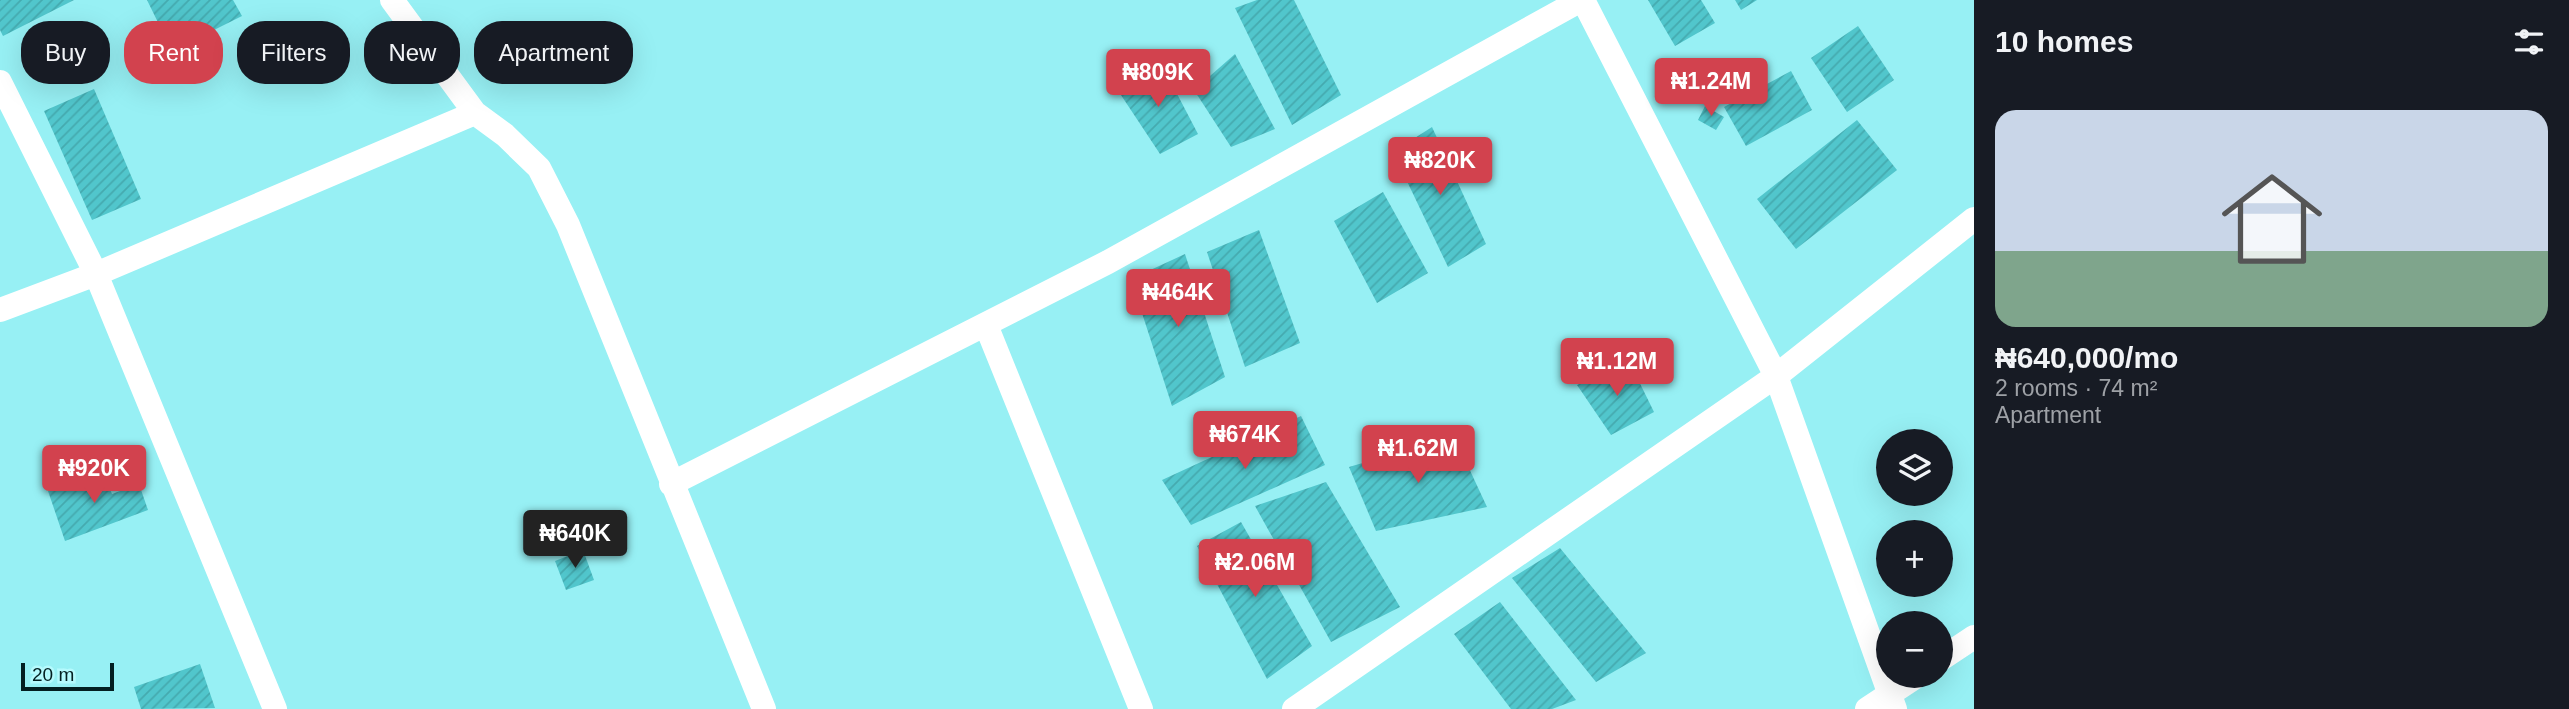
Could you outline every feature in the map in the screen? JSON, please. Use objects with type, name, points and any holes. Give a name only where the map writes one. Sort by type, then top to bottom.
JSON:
[{"type":"street","points":[[392,0],[475,113],[505,135],[539,168],[568,225],[764,709]]},
{"type":"street","points":[[671,484],[1108,262],[1582,0],[1776,376],[1891,702]]},
{"type":"street","points":[[0,82],[96,274],[275,709]]},
{"type":"street","points":[[0,310],[96,274],[475,113]]},
{"type":"street","points":[[1294,709],[1776,376],[1974,219]]},
{"type":"street","points":[[986,325],[1141,709]]},
{"type":"street","points":[[1953,651],[1974,637]]},
{"type":"street","points":[[1867,709],[1891,702],[1905,688]]},
{"type":"building","points":[[0,0],[74,0],[33,21],[21,21],[21,27],[3,36],[0,30]]},
{"type":"building","points":[[147,0],[233,0],[242,16],[223,26],[223,21],[157,21]]},
{"type":"building","points":[[1257,0],[1294,0],[1341,95],[1292,125],[1235,8]]},
{"type":"building","points":[[1648,0],[1701,0],[1715,23],[1675,46]]},
{"type":"building","points":[[1735,0],[1757,0],[1741,10]]},
{"type":"building","points":[[1858,26],[1894,80],[1847,112],[1811,58]]},
{"type":"building","points":[[1235,54],[1275,129],[1231,147],[1194,90]]},
{"type":"building","points":[[1163,67],[1198,134],[1160,154],[1113,83]]},
{"type":"building","points":[[1791,71],[1812,110],[1746,146],[1724,107]]},
{"type":"building","points":[[94,89],[141,199],[92,220],[44,111]]},
{"type":"building","points":[[1705,106],[1724,117],[1716,130],[1698,120]]},
{"type":"building","points":[[1857,120],[1897,170],[1796,249],[1757,199]]},
{"type":"building","points":[[1432,127],[1486,244],[1448,267],[1393,152]]},
{"type":"building","points":[[1383,192],[1428,273],[1377,303],[1334,221]]},
{"type":"building","points":[[1259,230],[1300,343],[1245,367],[1207,252]]},
{"type":"building","points":[[1185,254],[1225,377],[1172,406],[1131,279]]},
{"type":"building","points":[[1629,361],[1654,412],[1611,435],[1577,385]]},
{"type":"building","points":[[1301,416],[1325,465],[1191,525],[1162,480]]},
{"type":"building","points":[[1454,436],[1487,507],[1376,531],[1349,467]]},
{"type":"building","points":[[103,471],[112,494],[139,484],[148,510],[65,541],[48,491]]},
{"type":"building","points":[[1326,482],[1400,607],[1331,642],[1255,506]]},
{"type":"building","points":[[1241,522],[1312,646],[1267,679],[1197,546]]},
{"type":"building","points":[[1560,548],[1646,653],[1596,682],[1512,578]]},
{"type":"building","points":[[583,550],[594,580],[566,590],[555,561]]},
{"type":"building","points":[[1500,602],[1576,700],[1552,709],[1511,709],[1454,634]]},
{"type":"building","points":[[200,664],[215,708],[141,709],[134,687]]}]
